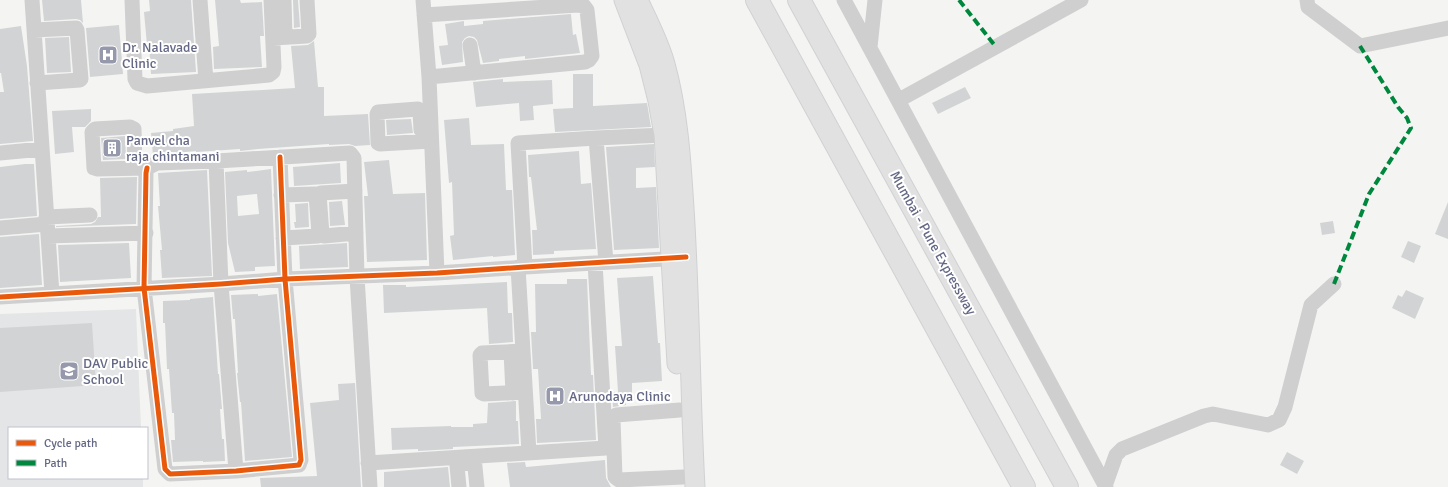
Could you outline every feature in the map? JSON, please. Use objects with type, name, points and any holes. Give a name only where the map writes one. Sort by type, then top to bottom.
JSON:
[{"type":"highway","points":[[757,0],[1024,487]]},
{"type":"highway","name":"Mumbai - Pune Expressway","points":[[799,0],[1067,487]]},
{"type":"main road","points":[[624,0],[649,65],[658,101],[664,135],[679,258],[687,484]]},
{"type":"main road","points":[[638,0],[657,41],[665,64],[675,105],[680,146],[680,410],[687,484]]},
{"type":"street","points":[[32,0],[42,149],[49,224],[52,294]]},
{"type":"street","points":[[132,0],[135,79],[137,82],[147,86],[269,75],[273,72],[279,37],[278,16],[271,0]]},
{"type":"street","points":[[200,0],[206,81]]},
{"type":"street","points":[[278,16],[284,0]]},
{"type":"street","points":[[279,37],[308,36],[307,0]]},
{"type":"street","points":[[844,0],[1106,487]]},
{"type":"street","points":[[870,47],[875,0]]},
{"type":"street","points":[[899,100],[1081,0]]},
{"type":"street","points":[[1308,0],[1308,7],[1360,46],[1448,28]]},
{"type":"street","points":[[429,77],[585,62],[592,56],[587,10],[584,6],[578,5],[423,7],[430,55],[429,77],[427,141],[437,273]]},
{"type":"street","points":[[34,30],[76,28],[81,79],[37,83]]},
{"type":"street","points":[[470,45],[474,73]]},
{"type":"street","points":[[529,453],[519,392],[517,351],[521,267],[518,143],[664,135]]},
{"type":"street","points":[[368,463],[475,460],[529,453],[606,448],[596,138]]},
{"type":"street","points":[[0,153],[42,149]]},
{"type":"street","points":[[135,259],[140,234],[146,173],[141,167],[156,163],[316,156],[350,153],[354,158],[356,277],[370,487]]},
{"type":"street","points":[[140,234],[144,288],[164,469],[170,474],[236,471],[299,465],[301,460],[285,279],[280,157]]},
{"type":"street","points":[[216,161],[221,284],[236,471]]},
{"type":"street","points":[[355,191],[319,194],[322,234],[324,236],[356,233]]},
{"type":"street","points":[[281,195],[316,195],[319,234],[318,236],[283,238]]},
{"type":"street","points":[[0,228],[49,224],[90,215]]},
{"type":"street","points":[[49,224],[140,234]]},
{"type":"street","points":[[0,297],[285,279],[437,273],[679,258]]},
{"type":"street","points":[[1106,487],[1116,456],[1122,449],[1204,416],[1213,414],[1268,424],[1279,420],[1285,407],[1311,305],[1334,284]]},
{"type":"street","points":[[517,351],[482,353],[480,356],[482,393],[519,392]]},
{"type":"street","points":[[680,410],[616,415],[613,419],[615,477],[619,480],[687,484]]},
{"type":"street","points":[[162,448],[167,447],[168,449],[169,464],[174,466],[189,465]]},
{"type":"street","points":[[458,487],[458,464],[475,460]]},
{"type":"street","points":[[475,460],[476,487]]},
{"type":"shaded area","name":"DAV Public School","points":[[136,309],[141,427],[8,427],[8,479],[143,479],[143,487],[0,487],[0,314]]},
{"type":"building","points":[[42,0],[81,0],[83,23],[76,19],[44,21]]},
{"type":"building","points":[[149,0],[191,0],[196,72],[151,74],[149,45],[147,45],[144,12],[150,11]]},
{"type":"building","points":[[215,0],[240,0],[241,3],[262,2],[264,36],[260,36],[262,67],[214,69],[213,47],[219,46]]},
{"type":"building","points":[[293,0],[298,0],[300,27],[294,28]]},
{"type":"building","points":[[571,14],[573,35],[576,34],[580,53],[525,59],[525,56],[499,59],[499,61],[483,63],[477,40],[474,37],[469,36],[462,42],[463,62],[442,65],[439,46],[448,45],[445,24],[464,21],[464,26],[483,24],[483,21]]},
{"type":"building","points":[[119,25],[123,74],[90,77],[86,28]]},
{"type":"building","points":[[21,26],[27,66],[33,141],[0,144],[0,92],[4,92],[0,73],[0,29]]},
{"type":"building","points":[[69,37],[71,72],[47,73],[45,38]]},
{"type":"building","points":[[314,41],[318,87],[324,87],[324,116],[368,114],[370,145],[355,146],[349,144],[329,144],[240,151],[240,149],[196,151],[153,155],[151,133],[173,131],[173,129],[194,126],[192,94],[295,88],[291,46],[308,45]]},
{"type":"building","points":[[573,74],[593,74],[593,106],[647,103],[651,127],[555,132],[553,109],[573,108]]},
{"type":"building","points":[[503,79],[503,82],[552,80],[553,104],[533,106],[534,120],[520,121],[519,103],[476,107],[473,82]]},
{"type":"building","points":[[965,87],[971,98],[938,114],[932,103]]},
{"type":"building","points":[[91,109],[91,121],[85,127],[72,127],[74,152],[55,154],[52,111]]},
{"type":"building","points":[[469,118],[471,145],[504,144],[506,190],[512,190],[515,255],[453,260],[450,236],[454,235],[452,182],[449,183],[444,120]]},
{"type":"building","points":[[411,119],[413,133],[387,135],[386,120]]},
{"type":"building","points":[[125,136],[126,159],[103,160],[101,138]]},
{"type":"building","points":[[654,144],[655,167],[636,168],[636,188],[656,187],[659,248],[614,250],[606,147]]},
{"type":"building","points":[[579,151],[581,184],[591,183],[596,249],[554,251],[554,254],[533,255],[532,230],[537,230],[531,177],[529,177],[528,155]]},
{"type":"building","points":[[389,160],[393,194],[425,193],[427,260],[367,262],[364,196],[368,196],[364,162]]},
{"type":"building","points":[[340,163],[341,183],[294,186],[293,167]]},
{"type":"building","points":[[34,164],[37,216],[0,219],[0,167]]},
{"type":"building","points":[[271,169],[275,266],[255,267],[255,271],[235,272],[228,243],[225,172],[247,170],[247,172]],"holes":[[[257,194],[259,214],[238,216],[237,196]]]},
{"type":"building","points":[[207,170],[212,276],[162,278],[160,250],[162,250],[158,206],[160,206],[158,173]]},
{"type":"building","points":[[137,177],[136,224],[56,227],[91,224],[95,222],[98,217],[101,217],[100,178]]},
{"type":"building","points":[[342,201],[345,225],[330,226],[329,202]]},
{"type":"building","points":[[1448,202],[1448,239],[1435,234]]},
{"type":"building","points":[[308,203],[309,227],[295,228],[295,204]]},
{"type":"building","points":[[1333,221],[1335,233],[1322,235],[1320,223]]},
{"type":"building","points":[[39,234],[42,285],[0,288],[0,237]]},
{"type":"building","points":[[1408,241],[1421,246],[1414,263],[1401,257]]},
{"type":"building","points":[[129,243],[131,278],[60,282],[58,245]]},
{"type":"building","points":[[347,243],[348,267],[300,269],[299,246]]},
{"type":"building","points":[[653,276],[658,343],[660,343],[662,381],[632,383],[632,401],[626,401],[626,405],[613,407],[612,392],[618,392],[615,346],[622,346],[617,278]]},
{"type":"building","points":[[567,279],[587,279],[591,375],[593,375],[596,440],[537,443],[536,419],[541,419],[538,369],[533,369],[531,332],[536,332],[535,284],[567,284]]},
{"type":"building","points":[[507,282],[508,313],[512,313],[513,342],[489,344],[487,308],[384,313],[383,285],[406,285],[406,287]]},
{"type":"building","points":[[1406,290],[1424,298],[1415,319],[1392,308],[1398,295],[1402,297]]},
{"type":"building","points":[[258,294],[258,296],[277,294],[292,457],[245,461],[241,402],[237,373],[235,319],[233,319],[231,295]]},
{"type":"building","points":[[213,297],[222,409],[220,409],[222,439],[224,439],[225,461],[173,462],[171,440],[175,440],[174,413],[172,413],[169,369],[167,369],[165,323],[163,323],[163,301]]},
{"type":"building","name":"DAV Public School","points":[[92,323],[96,385],[0,392],[0,328]]},
{"type":"building","points":[[355,383],[361,487],[261,487],[260,478],[317,476],[310,403],[339,400],[338,384]]},
{"type":"building","points":[[516,401],[516,421],[518,421],[519,444],[453,447],[453,449],[418,451],[418,449],[392,450],[391,428],[451,426],[473,427],[473,424],[487,423],[488,403]]},
{"type":"building","points":[[1287,452],[1304,461],[1297,474],[1280,465]]},
{"type":"building","points":[[605,460],[606,478],[611,487],[510,487],[507,463],[525,462],[526,467]]},
{"type":"building","points":[[448,467],[450,487],[384,487],[384,472]]},
{"type":"marked path","points":[[959,0],[996,47]]},
{"type":"marked path","points":[[1334,284],[1369,194],[1411,128],[1407,118],[1398,107],[1360,46]]},
{"type":"cycle path","points":[[147,168],[144,288],[165,469],[170,474],[236,471],[299,465],[301,460],[285,279],[280,157]]},
{"type":"cycle path","points":[[0,297],[285,279],[437,273],[686,257]]},
{"type":"place","name":"Dr. Nalavade Clinic","points":[[108,55]]},
{"type":"place","name":"Panvel cha raja chintamani","points":[[112,148]]},
{"type":"place","name":"DAV Public School","points":[[69,371]]},
{"type":"place","name":"Arunodaya Clinic","points":[[555,396]]}]
